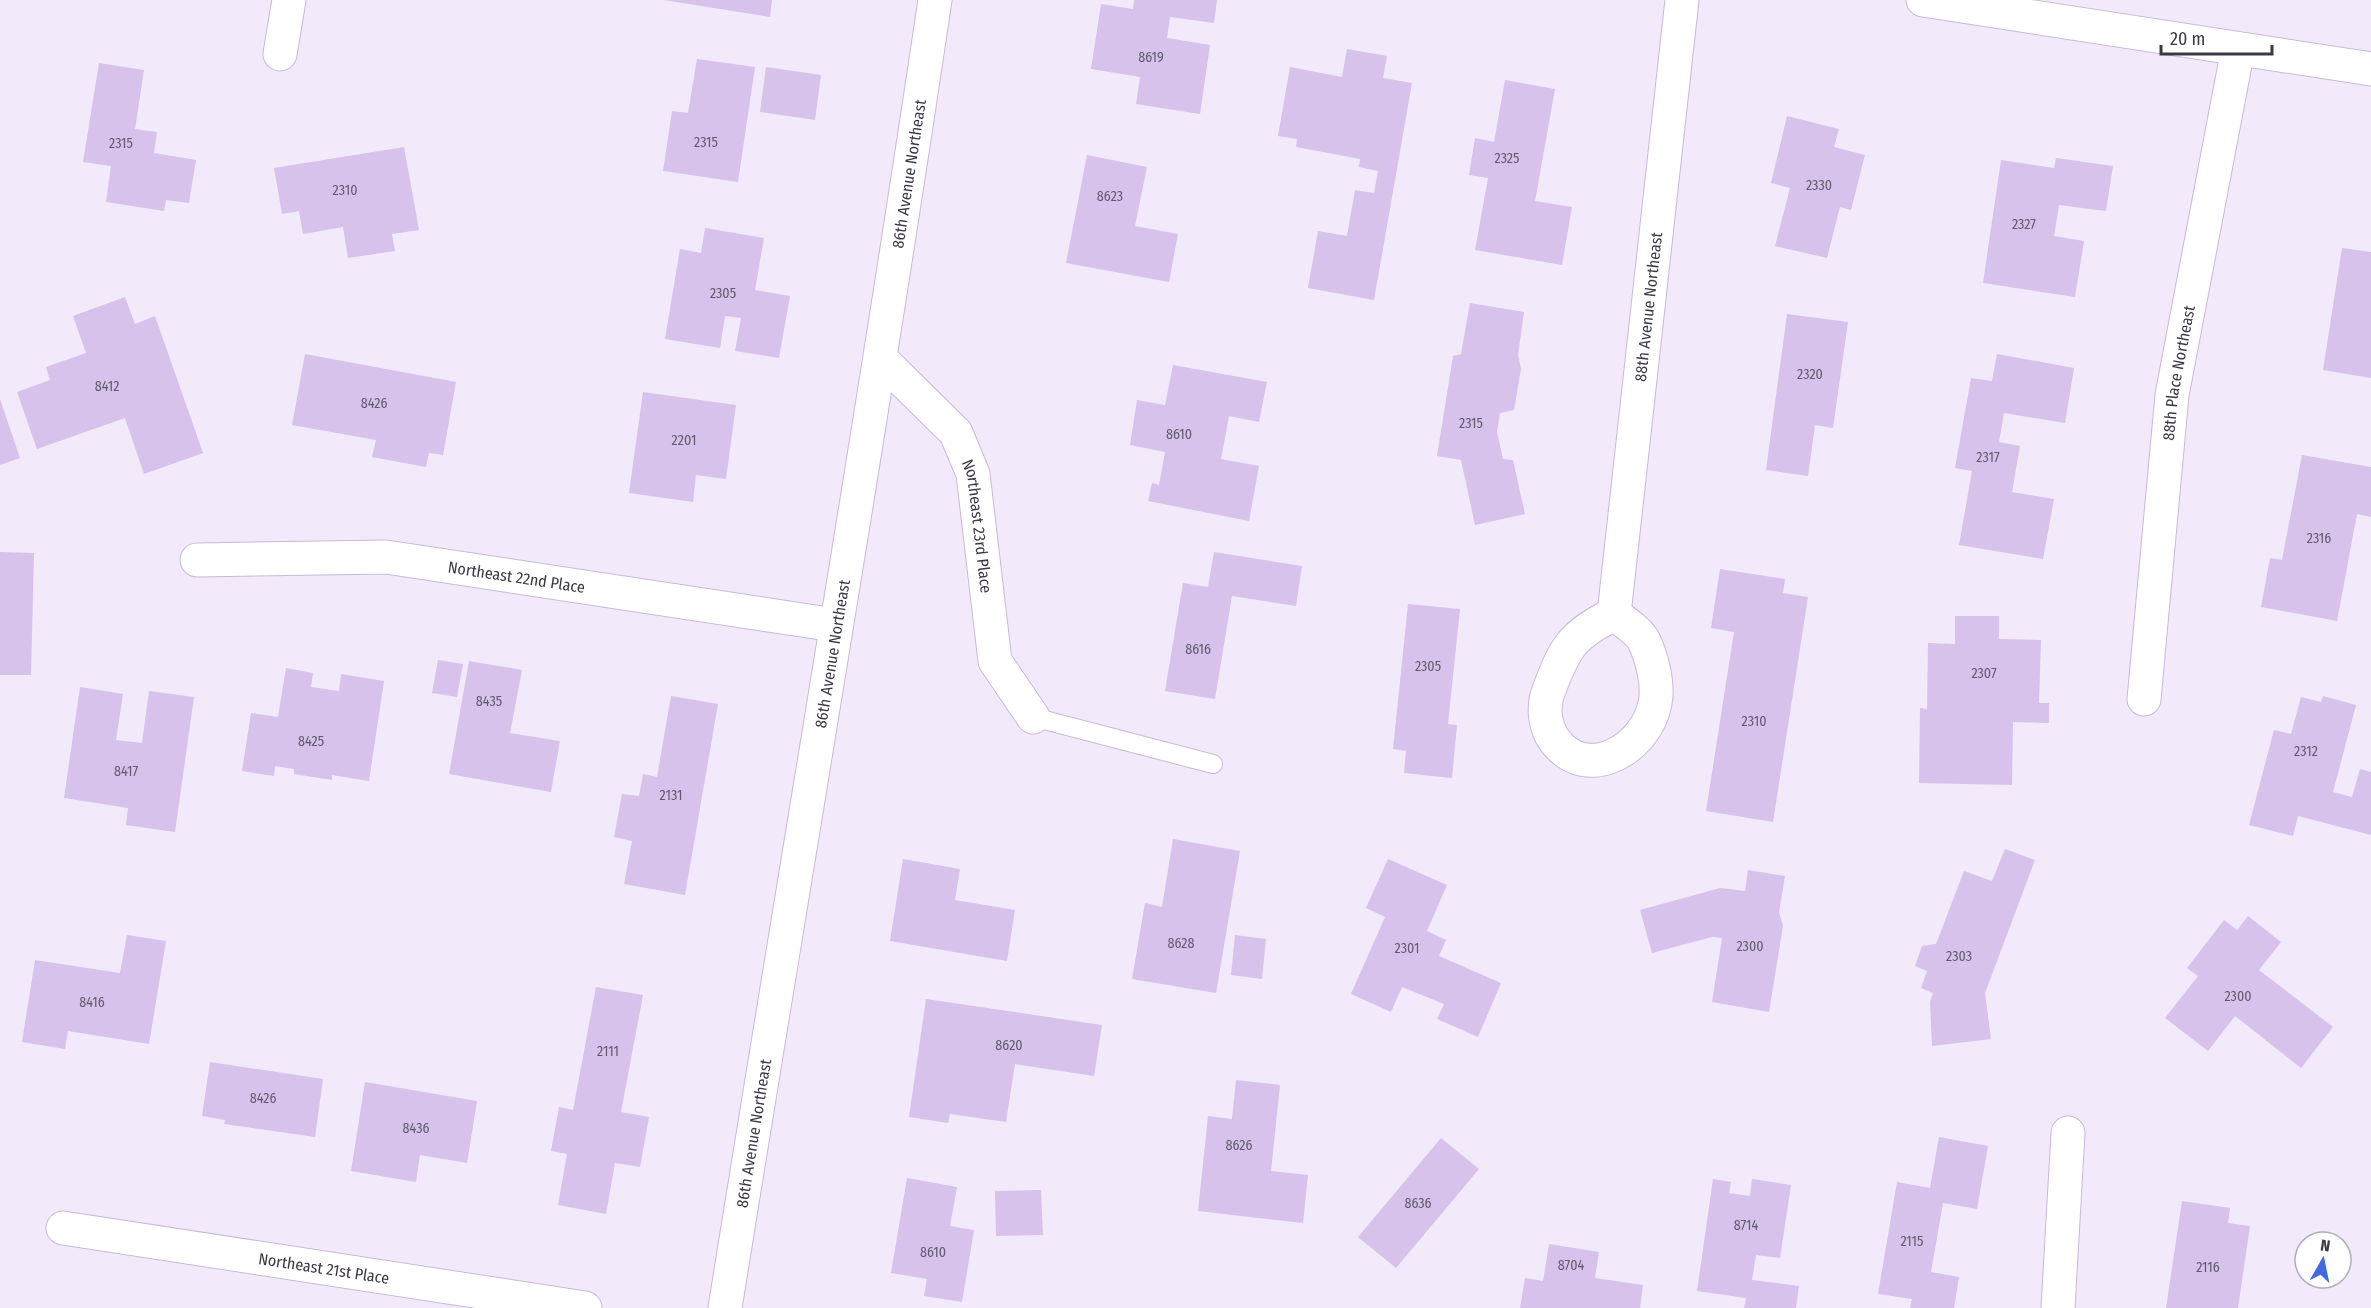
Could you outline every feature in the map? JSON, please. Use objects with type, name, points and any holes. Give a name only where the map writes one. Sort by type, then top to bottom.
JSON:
[{"type":"street","points":[[280,54],[289,0]]},
{"type":"street","name":"86th Avenue Northeast","points":[[725,1308],[835,625],[881,359],[935,0]]},
{"type":"street","name":"88th Avenue Northeast","points":[[1614,614],[1683,0]]},
{"type":"street","points":[[1923,0],[2371,69]]},
{"type":"street","name":"88th Place Northeast","points":[[2144,699],[2172,395],[2238,49]]},
{"type":"street","name":"Northeast 23rd Place","points":[[881,359],[956,433],[974,474],[995,661],[1033,717]]},
{"type":"street","name":"Northeast 22nd Place","points":[[197,560],[386,557],[835,625]]},
{"type":"street","points":[[2058,1308],[2068,1133]]},
{"type":"street","name":"Northeast 21st Place","points":[[63,1228],[585,1308]]},
{"type":"lane","points":[[1033,717],[1213,764]]},
{"type":"building","points":[[664,0],[772,0],[770,17]]},
{"type":"building","points":[[1134,0],[1217,0],[1214,23],[1170,17],[1167,38],[1210,45],[1200,114],[1136,104],[1140,77],[1091,69],[1101,4],[1133,9]]},
{"type":"building","points":[[1347,49],[1387,56],[1383,78],[1412,83],[1374,300],[1308,288],[1318,231],[1347,236],[1355,190],[1374,193],[1378,171],[1359,167],[1360,159],[1296,147],[1297,139],[1278,136],[1290,67],[1342,77]]},
{"type":"building","points":[[697,59],[755,67],[738,182],[663,171],[672,111],[688,113]]},
{"type":"building","points":[[99,63],[144,70],[135,129],[157,132],[154,153],[196,160],[189,203],[166,200],[164,211],[106,202],[111,166],[83,162]]},
{"type":"building","points":[[766,67],[821,75],[815,120],[760,112]]},
{"type":"building","points":[[1505,80],[1555,89],[1535,201],[1572,207],[1562,265],[1475,250],[1488,178],[1469,175],[1475,138],[1494,142]]},
{"type":"building","points":[[1787,116],[1839,129],[1834,147],[1865,155],[1851,210],[1840,207],[1827,258],[1775,246],[1790,188],[1771,183]]},
{"type":"building","points":[[404,147],[419,230],[392,234],[395,251],[348,258],[343,227],[303,234],[299,211],[282,214],[274,168]]},
{"type":"building","points":[[1087,155],[1147,167],[1135,226],[1178,234],[1169,282],[1066,263]]},
{"type":"building","points":[[2056,158],[2113,166],[2106,211],[2059,205],[2054,236],[2084,241],[2075,297],[1983,283],[2001,160],[2054,168]]},
{"type":"building","points":[[705,228],[764,238],[755,290],[790,296],[779,358],[735,351],[741,318],[725,316],[720,348],[665,339],[680,249],[701,253]]},
{"type":"building","points":[[2342,248],[2371,252],[2371,378],[2323,370]]},
{"type":"building","points":[[125,297],[135,324],[155,316],[203,453],[144,474],[125,418],[37,449],[17,392],[50,380],[46,367],[86,353],[73,316]]},
{"type":"building","points":[[1470,303],[1524,312],[1518,355],[1521,369],[1514,410],[1500,413],[1497,432],[1503,459],[1513,460],[1525,514],[1475,525],[1461,460],[1437,456],[1453,356],[1461,354]]},
{"type":"building","points":[[1787,314],[1848,322],[1833,428],[1815,425],[1808,476],[1766,470]]},
{"type":"building","points":[[305,354],[456,382],[443,455],[429,453],[426,467],[372,457],[376,440],[292,425]]},
{"type":"building","points":[[1997,354],[2074,368],[2065,423],[2004,413],[1999,442],[2020,446],[2012,492],[2054,499],[2043,559],[1959,545],[1972,471],[1955,468],[1971,378],[1992,381]]},
{"type":"building","points":[[1173,365],[1267,382],[1259,422],[1229,416],[1221,459],[1259,466],[1249,521],[1148,501],[1152,483],[1159,485],[1165,452],[1130,445],[1137,400],[1165,405]]},
{"type":"building","points":[[643,392],[736,405],[726,479],[696,475],[693,502],[629,493]]},
{"type":"building","points":[[0,399],[20,458],[0,465]]},
{"type":"building","points":[[2302,455],[2371,467],[2371,517],[2357,514],[2337,621],[2261,607],[2270,558],[2282,560]]},
{"type":"building","points":[[0,552],[34,553],[31,675],[0,675]]},
{"type":"building","points":[[1214,552],[1302,566],[1296,606],[1232,596],[1215,699],[1165,691],[1183,583],[1208,587]]},
{"type":"building","points":[[1720,569],[1785,579],[1783,593],[1808,597],[1773,822],[1706,811],[1734,632],[1711,628]]},
{"type":"building","points":[[1408,604],[1460,609],[1448,724],[1457,725],[1452,778],[1404,773],[1406,751],[1393,749]]},
{"type":"building","points":[[1955,616],[1999,616],[1999,639],[2041,640],[2039,703],[2049,703],[2049,723],[2013,722],[2012,785],[1919,783],[1920,708],[1927,709],[1928,643],[1955,644]]},
{"type":"building","points":[[438,660],[463,664],[457,697],[432,693]]},
{"type":"building","points":[[469,661],[522,670],[510,733],[560,741],[551,792],[449,774]]},
{"type":"building","points":[[286,668],[313,673],[311,687],[339,691],[341,674],[384,681],[369,781],[332,775],[332,780],[294,774],[294,769],[275,766],[274,776],[242,771],[251,713],[278,717]]},
{"type":"building","points":[[80,687],[123,694],[116,740],[142,743],[149,691],[194,697],[175,832],[126,825],[128,808],[64,798]]},
{"type":"building","points":[[671,696],[718,704],[685,895],[624,884],[632,841],[614,837],[622,794],[639,796],[643,774],[657,777]]},
{"type":"building","points":[[2323,696],[2356,705],[2333,792],[2352,797],[2360,769],[2371,772],[2371,835],[2298,816],[2293,836],[2249,825],[2274,730],[2291,734],[2301,697],[2321,702]]},
{"type":"building","points":[[1173,839],[1240,851],[1216,993],[1132,979],[1145,903],[1162,907]]},
{"type":"building","points":[[2005,849],[2035,860],[1985,993],[1991,1039],[1932,1046],[1930,1002],[1933,993],[1921,988],[1927,971],[1915,966],[1922,946],[1936,944],[1964,871],[1992,881]]},
{"type":"building","points":[[903,859],[960,869],[955,900],[1015,910],[1007,961],[890,941]]},
{"type":"building","points":[[1388,859],[1447,885],[1427,931],[1446,940],[1439,956],[1501,983],[1478,1037],[1437,1019],[1444,1004],[1402,987],[1391,1012],[1351,994],[1385,917],[1366,908]]},
{"type":"building","points":[[1748,870],[1785,876],[1779,912],[1783,926],[1769,1012],[1712,1002],[1722,938],[1712,937],[1652,953],[1640,910],[1720,888],[1745,891]]},
{"type":"building","points":[[2248,916],[2281,942],[2259,970],[2333,1027],[2301,1068],[2235,1016],[2208,1051],[2165,1018],[2198,976],[2187,968],[2224,920],[2237,930]]},
{"type":"building","points":[[127,935],[166,941],[149,1044],[68,1031],[65,1049],[22,1042],[35,960],[120,973]]},
{"type":"building","points":[[1235,935],[1266,939],[1262,979],[1231,975]]},
{"type":"building","points":[[596,987],[643,995],[621,1112],[649,1117],[640,1167],[615,1163],[606,1214],[558,1205],[567,1154],[551,1151],[559,1107],[573,1110]]},
{"type":"building","points":[[926,999],[1102,1025],[1094,1076],[1015,1064],[1006,1122],[950,1114],[948,1123],[909,1117]]},
{"type":"building","points":[[210,1062],[323,1079],[315,1137],[224,1124],[225,1120],[202,1116]]},
{"type":"building","points":[[1236,1080],[1280,1085],[1271,1171],[1308,1175],[1303,1223],[1198,1211],[1208,1116],[1232,1119]]},
{"type":"building","points":[[365,1082],[477,1101],[467,1163],[420,1155],[416,1182],[351,1171]]},
{"type":"building","points":[[1939,1137],[1988,1146],[1977,1209],[1943,1203],[1931,1272],[1959,1277],[1954,1308],[1910,1308],[1912,1299],[1878,1294],[1897,1182],[1930,1188]]},
{"type":"building","points":[[1441,1138],[1479,1169],[1396,1268],[1358,1237]]},
{"type":"building","points":[[907,1178],[957,1187],[950,1226],[974,1230],[962,1302],[924,1296],[927,1279],[891,1273]]},
{"type":"building","points":[[1713,1179],[1731,1182],[1729,1193],[1750,1196],[1752,1179],[1791,1185],[1780,1258],[1756,1255],[1752,1280],[1799,1286],[1796,1308],[1744,1308],[1746,1298],[1697,1291]]},
{"type":"building","points":[[1041,1190],[1043,1235],[996,1236],[995,1191]]},
{"type":"building","points":[[2182,1201],[2230,1208],[2228,1223],[2250,1226],[2238,1308],[2166,1308]]},
{"type":"building","points":[[1549,1244],[1599,1252],[1595,1278],[1643,1285],[1640,1308],[1520,1308],[1525,1278],[1543,1281]]}]
